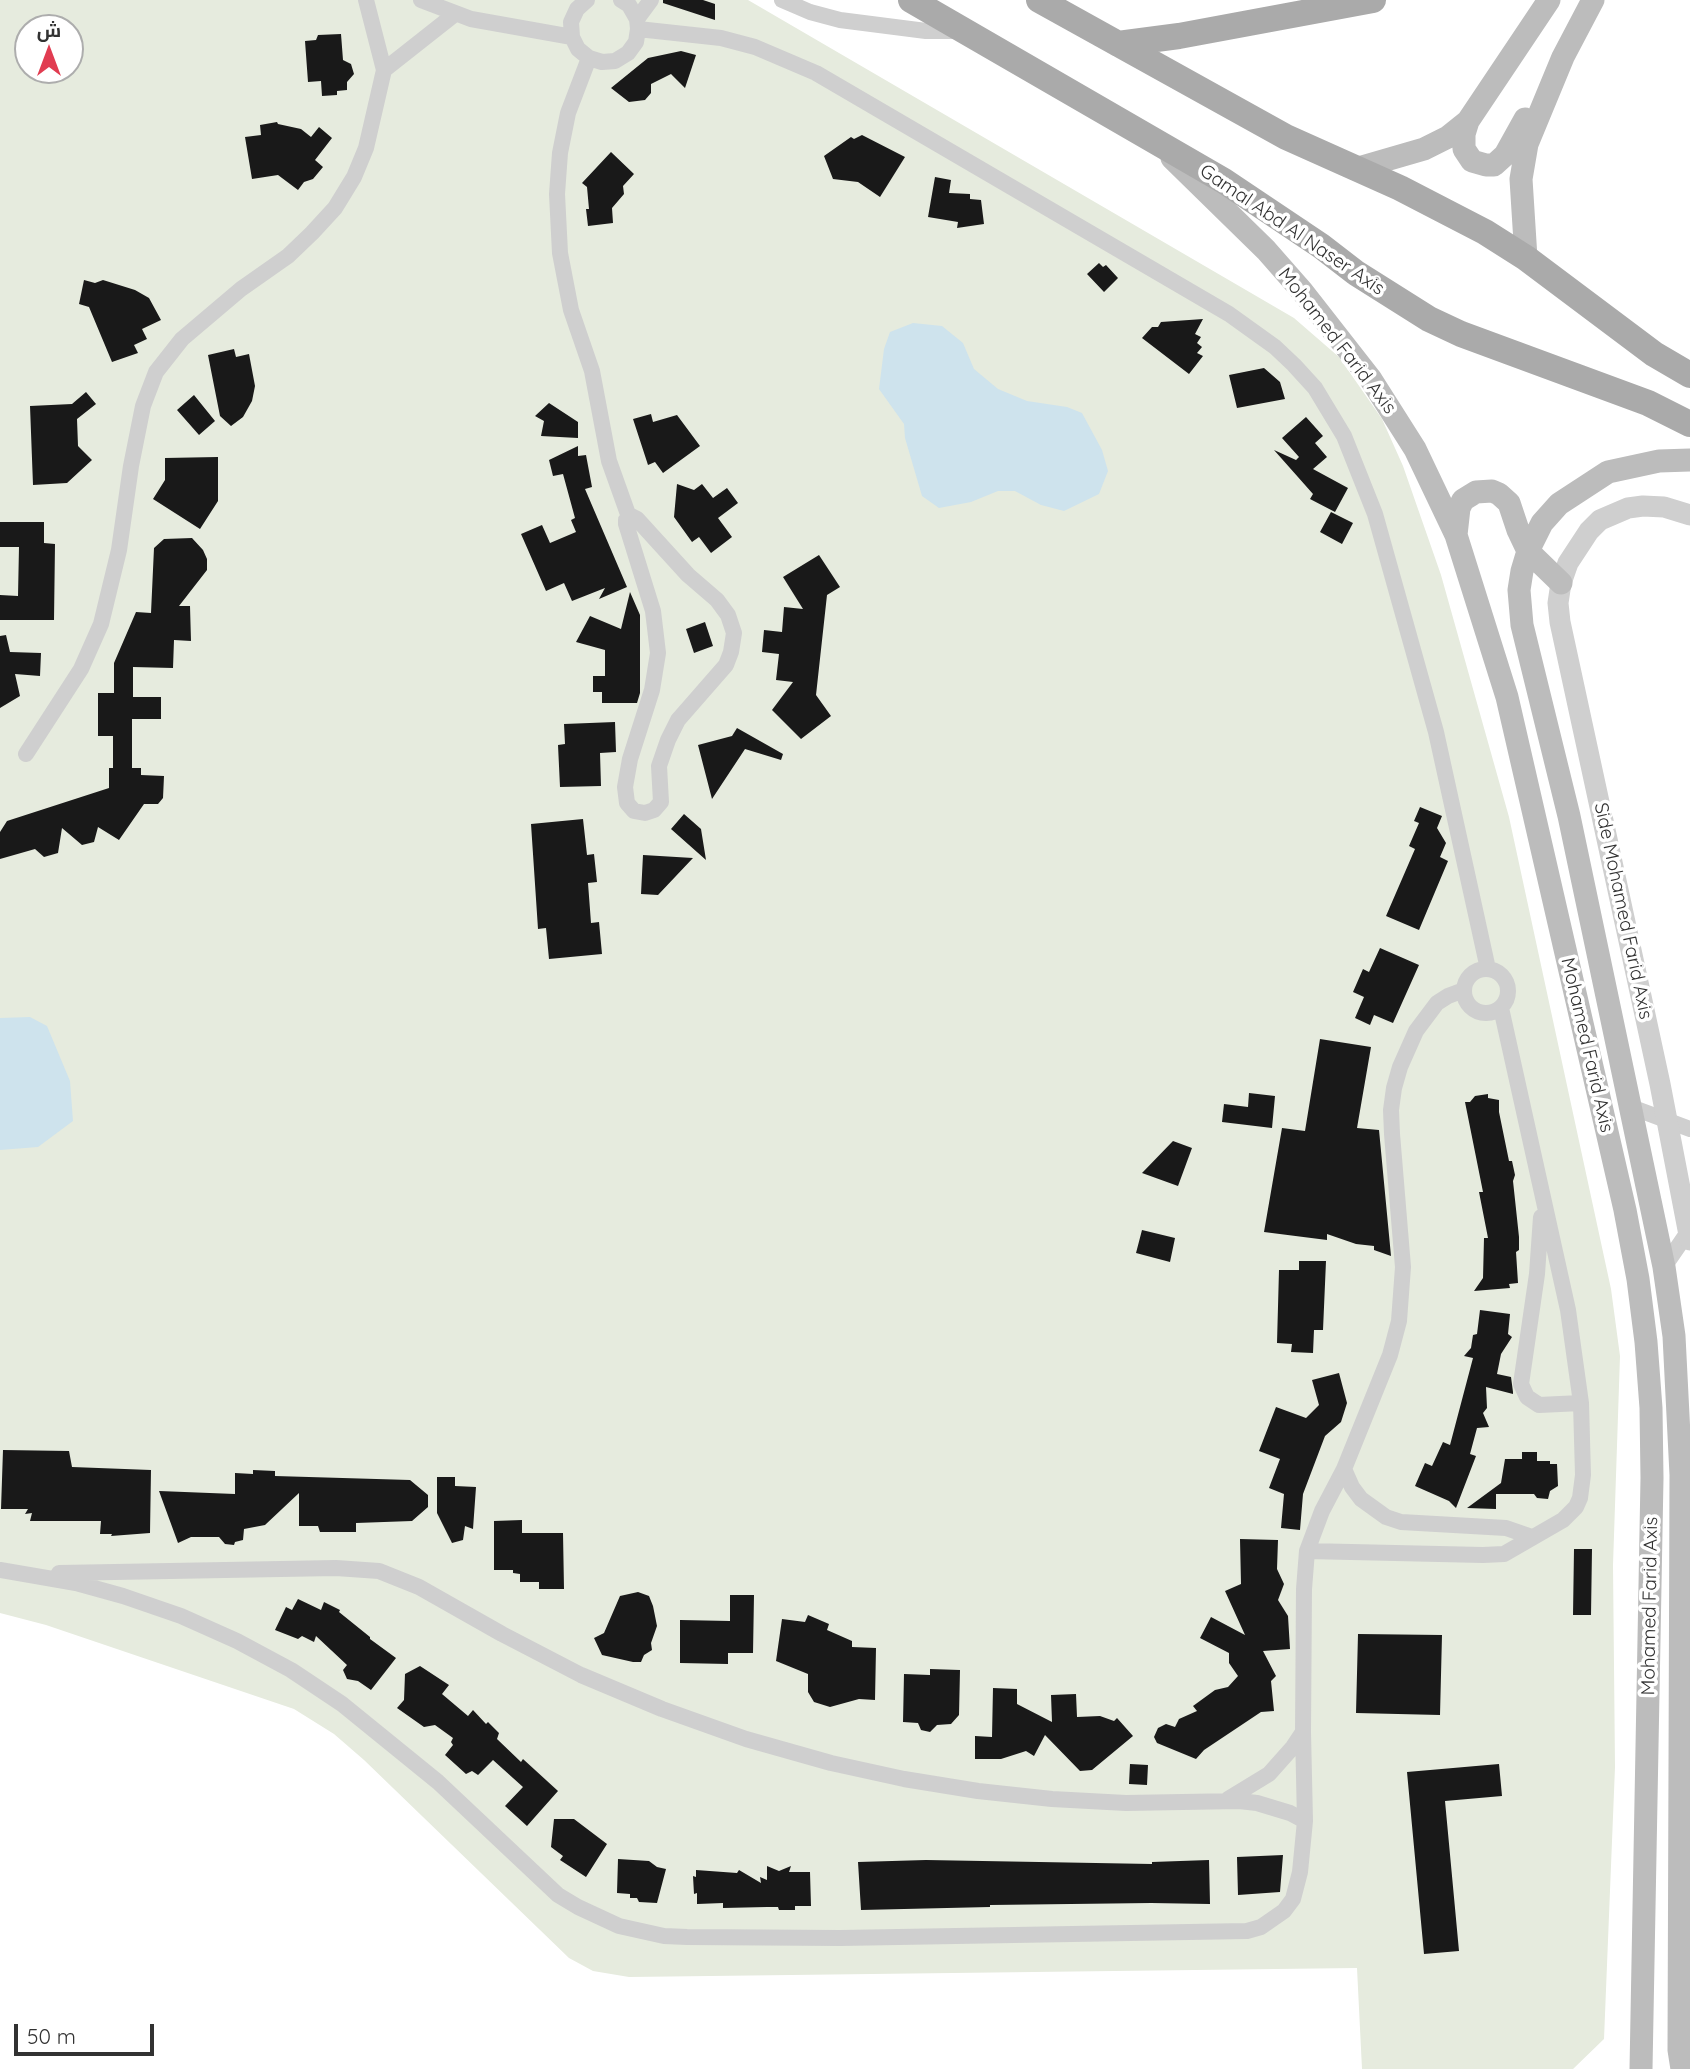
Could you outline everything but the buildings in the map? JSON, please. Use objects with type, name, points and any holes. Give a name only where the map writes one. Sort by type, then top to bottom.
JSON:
[{"type":"main road","name":"Gamal Abd Al Naser Axis","points":[[911,0],[1224,181],[1321,246],[1356,274],[1429,319],[1472,338],[1648,403],[1690,424]]},
{"type":"main road","points":[[1039,0],[1286,137],[1451,214],[1526,258],[1626,334],[1690,375]]},
{"type":"main road","points":[[1118,44],[1191,34],[1373,0]]},
{"type":"main road","points":[[1355,169],[1424,149],[1448,137],[1468,121],[1549,0]]},
{"type":"main road","points":[[1526,258],[1521,180],[1527,144],[1571,40],[1593,0]]},
{"type":"main road","points":[[1468,121],[1463,141],[1467,156],[1479,164],[1494,164],[1505,156],[1525,119],[1542,107]]},
{"type":"main road","name":"Mohamed Farid Axis","points":[[1152,139],[1266,250],[1370,378],[1415,449],[1456,535],[1510,710],[1625,1210],[1646,1342],[1652,1478],[1642,2062]]},
{"type":"main road","name":"Mohamed Farid Axis","points":[[1681,2060],[1685,1642],[1679,1399],[1674,1336],[1664,1266],[1631,1107],[1569,816],[1522,625],[1519,590],[1528,551],[1542,523],[1559,503],[1608,472],[1659,461],[1690,460]]},
{"type":"main road","points":[[1456,535],[1459,508],[1463,500],[1476,492],[1492,491],[1509,503],[1528,551],[1561,583]]},
{"type":"main road","points":[[1642,2062],[1681,2060]]},
{"type":"street","points":[[26,754],[81,669],[101,624],[119,550],[142,406],[156,372],[182,339],[241,289],[288,256],[335,208],[354,177],[366,148],[384,70],[366,0]]},
{"type":"street","points":[[421,0],[456,14],[502,26],[572,37]]},
{"type":"street","points":[[587,0],[578,9],[572,22],[572,37],[578,49],[589,58],[601,62],[615,61],[628,53],[636,42],[638,24],[651,0]]},
{"type":"street","points":[[621,0],[629,5],[638,24]]},
{"type":"street","points":[[782,0],[810,12],[840,20],[926,31],[961,31]]},
{"type":"street","points":[[384,70],[456,14]]},
{"type":"street","points":[[638,24],[721,37],[755,47],[816,73],[1229,314],[1276,347],[1294,365],[1314,388],[1344,436],[1376,514],[1436,732],[1488,969]]},
{"type":"street","points":[[589,58],[568,113],[560,153],[557,194],[559,253],[571,310],[592,371],[609,461],[629,517],[626,524],[653,611],[658,653],[652,690],[630,759],[625,787],[627,803],[634,811],[645,813],[654,810],[661,802],[659,766],[668,740],[678,720],[726,665],[734,633],[728,615],[717,600],[678,565],[637,519],[629,517]]},
{"type":"street","points":[[1561,583],[1568,563],[1584,537],[1600,520],[1613,513],[1643,506],[1664,507],[1690,515]]},
{"type":"street","name":"Side Mohamed Farid Axis","points":[[1561,583],[1558,603],[1560,622],[1657,1071],[1689,1234]]},
{"type":"street","points":[[1488,969],[1496,971],[1508,984],[1507,1001],[1494,1012],[1477,1011],[1465,999],[1464,990],[1471,975],[1488,969]]},
{"type":"street","points":[[28,1573],[123,1596],[181,1616],[237,1641],[291,1670],[342,1704],[438,1782],[558,1895],[598,1917],[642,1932],[687,1937],[840,1938],[1247,1931],[1273,1920],[1293,1899],[1300,1872],[1305,1821],[1304,1589],[1307,1551],[1390,1355],[1401,1303],[1401,1236],[1391,1110],[1394,1087],[1416,1031],[1437,1003],[1464,990]]},
{"type":"street","points":[[1307,1551],[1494,1555],[1514,1550],[1563,1520],[1580,1499],[1583,1475],[1581,1403],[1568,1310],[1501,1008]]},
{"type":"street","points":[[1631,1107],[1690,1129]]},
{"type":"street","points":[[1542,1197],[1537,1274],[1521,1384],[1527,1397],[1539,1405],[1581,1403]]},
{"type":"street","points":[[1664,1266],[1689,1234]]},
{"type":"street","points":[[1344,1469],[1361,1499],[1386,1517],[1401,1522],[1506,1528],[1532,1537]]},
{"type":"street","points":[[0,1570],[28,1573],[336,1568],[379,1571],[419,1587],[581,1675],[662,1710],[746,1739],[831,1763],[916,1781],[1052,1799],[1257,1803],[1290,1813],[1305,1821]]},
{"type":"street","points":[[1222,1802],[1247,1790],[1269,1774],[1293,1748],[1303,1732]]},
{"type":"shaded area","points":[[0,0],[748,0],[1294,318],[1339,357],[1382,419],[1403,466],[1441,575],[1509,817],[1611,1289],[1620,1356],[1613,1565],[1615,1767],[1604,2039],[1573,2069],[1362,2069],[1357,1968],[629,1977],[593,1971],[569,1958],[334,1734],[294,1709],[46,1625],[0,1613]]},
{"type":"water","points":[[913,323],[942,326],[963,343],[974,369],[998,389],[1027,401],[1067,407],[1082,413],[1102,450],[1108,471],[1099,494],[1064,511],[1041,505],[1015,491],[998,491],[971,502],[939,508],[922,496],[905,438],[904,424],[879,389],[884,349],[890,332]]},
{"type":"water","points":[[30,1017],[47,1026],[70,1081],[73,1121],[38,1147],[0,1150],[0,1018]]}]
